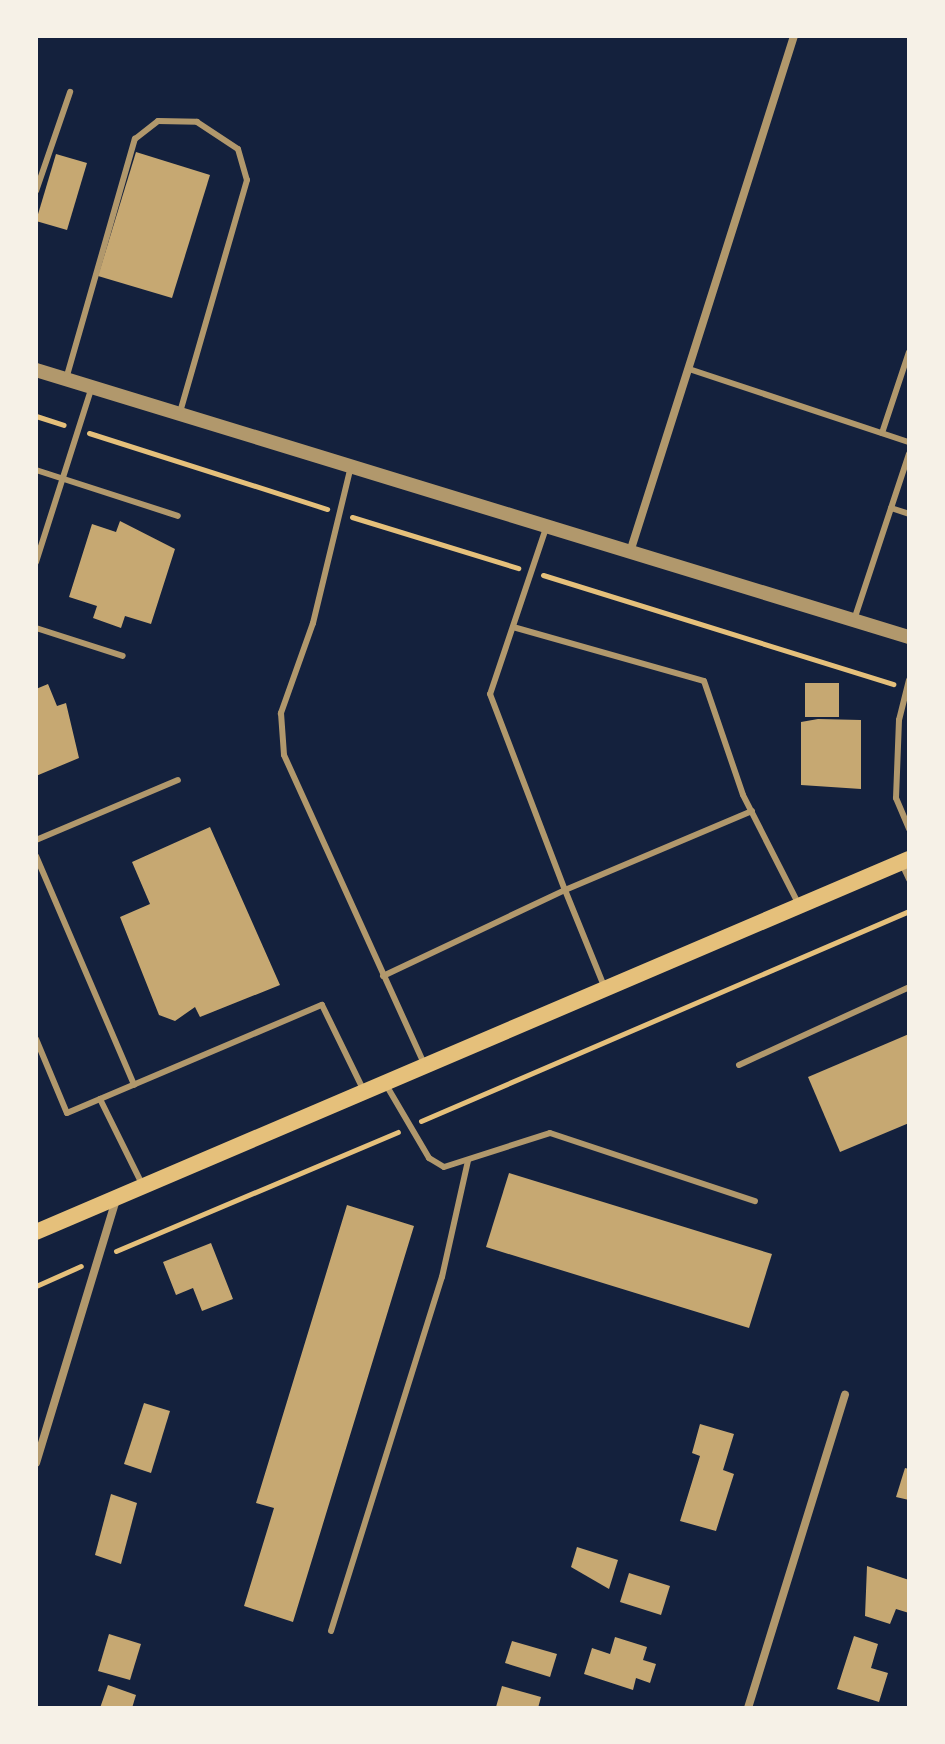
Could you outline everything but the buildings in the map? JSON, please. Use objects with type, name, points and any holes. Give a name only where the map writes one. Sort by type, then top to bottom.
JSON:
[{"type":"main road","points":[[36,1232],[905,861]]},
{"type":"street","points":[[630,552],[794,36]]},
{"type":"street","points":[[36,370],[909,637]]},
{"type":"street","points":[[36,1463],[95,1260],[117,1198]]},
{"type":"street","points":[[748,1708],[845,1395]]},
{"type":"lane","points":[[36,191],[70,92]]},
{"type":"lane","points":[[66,379],[135,139],[158,121],[197,122],[238,149],[247,180],[179,414]]},
{"type":"lane","points":[[882,433],[909,352]]},
{"type":"lane","points":[[689,369],[909,442]]},
{"type":"lane","points":[[36,562],[92,387]]},
{"type":"lane","points":[[854,620],[909,454]]},
{"type":"lane","points":[[351,466],[342,514],[281,713],[284,755],[426,1066]]},
{"type":"lane","points":[[36,470],[178,516]]},
{"type":"lane","points":[[891,508],[909,514]]},
{"type":"lane","points":[[547,527],[490,694],[606,989]]},
{"type":"lane","points":[[513,627],[704,681],[752,811],[800,906]]},
{"type":"lane","points":[[36,628],[123,656]]},
{"type":"lane","points":[[909,680],[896,798],[909,829]]},
{"type":"lane","points":[[36,840],[178,780]]},
{"type":"lane","points":[[383,976],[565,890],[752,811]]},
{"type":"lane","points":[[36,856],[134,1085]]},
{"type":"lane","points":[[905,861],[909,879]]},
{"type":"lane","points":[[739,1065],[909,987]]},
{"type":"lane","points":[[36,1039],[67,1113],[322,1005],[364,1093]]},
{"type":"lane","points":[[385,1083],[429,1158],[444,1167],[550,1133],[755,1201]]},
{"type":"lane","points":[[100,1099],[143,1187]]},
{"type":"lane","points":[[331,1631],[442,1277],[468,1161]]},
{"type":"path","points":[[36,416],[906,688]]},
{"type":"path","points":[[36,1286],[909,911]]}]
